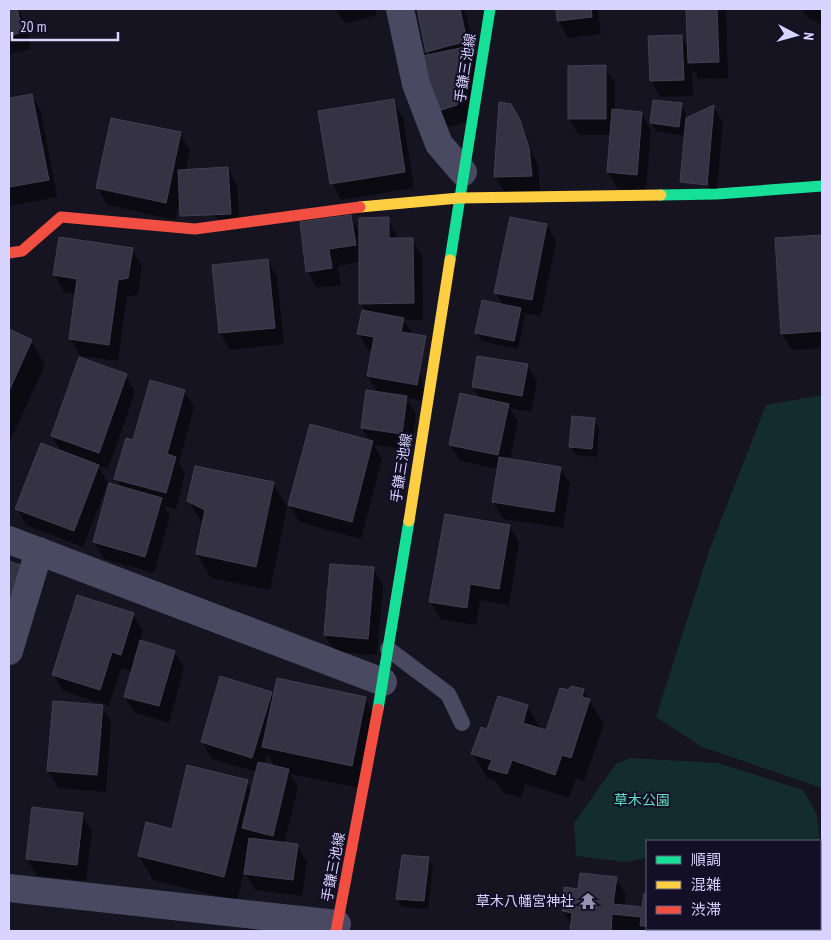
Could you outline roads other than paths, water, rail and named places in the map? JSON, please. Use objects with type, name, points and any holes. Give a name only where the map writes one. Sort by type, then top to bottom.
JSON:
[{"type":"main road","name":"手鎌三池線","points":[[337,928],[383,682],[490,9]]},
{"type":"main road","points":[[9,253],[22,251],[61,217],[195,229],[367,206],[461,185],[717,194],[822,186]]},
{"type":"street","points":[[400,9],[416,84],[439,144],[461,185]]},
{"type":"street","points":[[9,540],[383,682]]},
{"type":"street","points":[[9,651],[39,552]]},
{"type":"street","points":[[9,888],[337,928]]},
{"type":"lane","points":[[388,649],[448,694],[462,723]]},
{"type":"place","name":"草木八幡宮神社","points":[[588,901]]},
{"type":"park label","name":"草木公園","points":[[642,800]]}]
